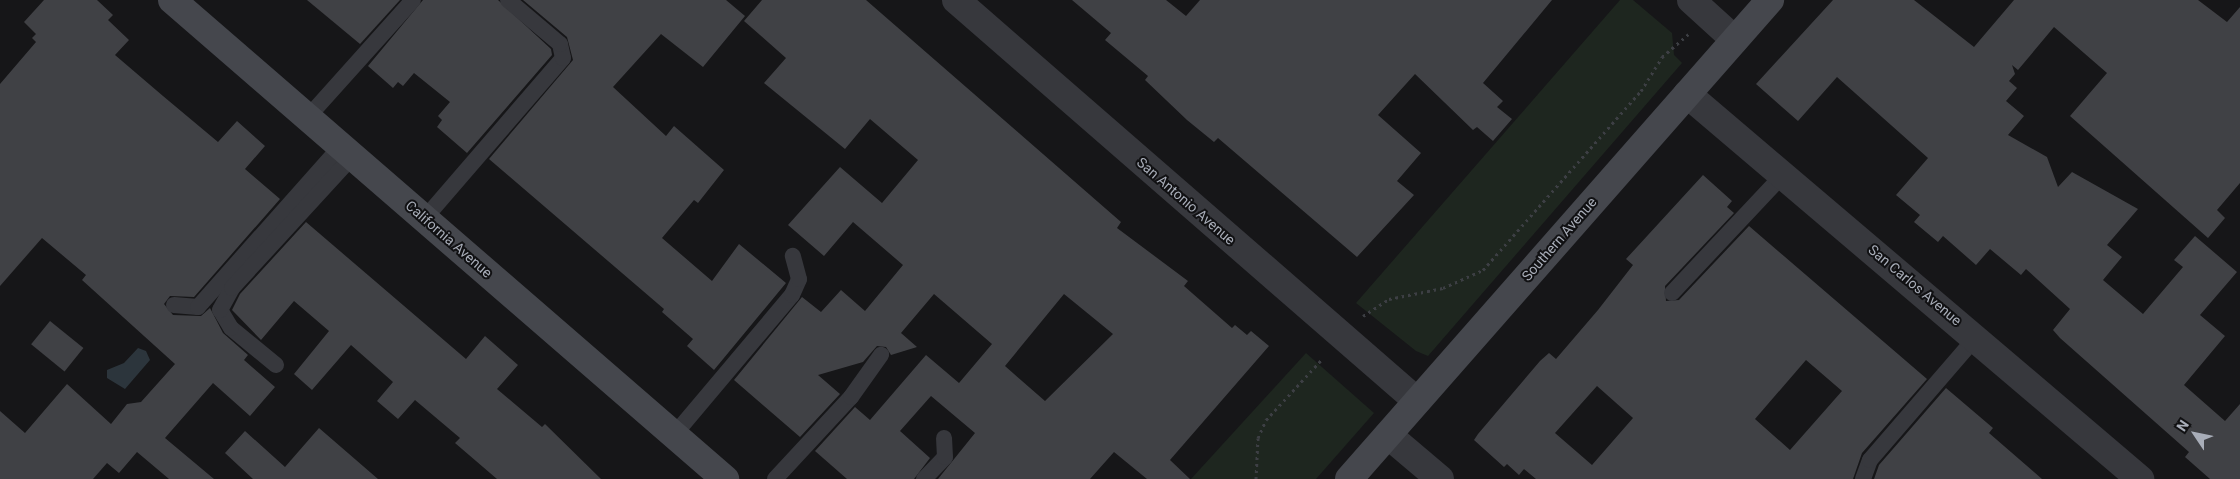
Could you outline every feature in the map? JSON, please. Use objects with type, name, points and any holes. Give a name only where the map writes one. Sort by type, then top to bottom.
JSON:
[{"type":"main road","name":"California Avenue","points":[[172,0],[725,479]]},
{"type":"main road","name":"Southern Avenue","points":[[1349,479],[1770,0]]},
{"type":"street","name":"San Antonio Avenue","points":[[956,0],[1417,401]]},
{"type":"street","points":[[1690,0],[1735,40]]},
{"type":"street","name":"San Carlos Avenue","points":[[1687,94],[1976,337],[2140,479]]},
{"type":"street","points":[[1388,435],[1440,479]]},
{"type":"lane","points":[[308,117],[413,0]]},
{"type":"lane","points":[[425,218],[563,58],[560,44],[508,0]]},
{"type":"lane","points":[[174,305],[198,307],[347,151]]},
{"type":"lane","points":[[276,365],[231,328],[220,310],[232,288],[347,151]]},
{"type":"lane","points":[[1672,293],[1783,174]]},
{"type":"lane","points":[[674,436],[792,295],[799,279],[793,256]]},
{"type":"lane","points":[[1863,479],[1870,460],[1976,337]]},
{"type":"lane","points":[[775,479],[850,397],[882,355]]},
{"type":"lane","points":[[924,479],[944,456],[944,438]]},
{"type":"path","points":[[1357,320],[1389,299],[1444,288],[1484,270],[1641,91],[1662,57],[1685,37]]},
{"type":"path","points":[[1256,479],[1258,438],[1266,420],[1328,353]]},
{"type":"shaded area","points":[[1620,0],[1633,0],[1672,33],[1674,55],[1682,63],[1428,356],[1416,351],[1356,303]]},
{"type":"shaded area","points":[[138,348],[146,351],[150,360],[125,389],[107,378],[107,370],[124,363]]},
{"type":"shaded area","points":[[1306,353],[1374,413],[1316,479],[1191,479]]},
{"type":"building","points":[[44,0],[97,0],[113,15],[108,20],[129,40],[115,55],[218,142],[237,121],[265,146],[245,169],[280,199],[194,297],[170,296],[164,304],[173,315],[201,316],[210,308],[223,333],[248,355],[244,360],[275,387],[250,416],[213,383],[165,438],[214,479],[169,479],[137,452],[119,473],[107,463],[93,479],[0,479],[0,411],[25,433],[67,384],[111,424],[127,404],[141,402],[175,364],[82,280],[86,275],[42,238],[0,286],[0,84],[36,42],[32,38],[36,34],[24,22]]},
{"type":"building","points":[[307,0],[400,0],[360,44]]},
{"type":"building","points":[[423,0],[498,0],[551,49],[552,55],[467,153],[437,127],[442,120],[438,116],[450,102],[414,73],[403,86],[398,82],[393,88],[368,66]]},
{"type":"building","points":[[523,0],[726,0],[745,16],[703,67],[661,34],[613,87],[666,136],[674,126],[724,170],[698,203],[694,200],[662,238],[712,281],[739,244],[786,283],[714,370],[687,346],[693,339],[662,312],[664,309],[489,159],[573,60],[567,37]]},
{"type":"building","points":[[762,0],[866,0],[1121,222],[1117,228],[1188,281],[1184,286],[1232,328],[1235,325],[1247,335],[1251,331],[1269,346],[1170,460],[1190,479],[1147,479],[1114,452],[1090,479],[938,479],[975,433],[931,396],[900,431],[930,458],[914,479],[847,479],[815,451],[855,407],[870,420],[926,355],[959,383],[992,344],[934,294],[901,333],[917,347],[891,355],[886,347],[877,346],[863,362],[818,375],[840,394],[800,437],[734,380],[802,297],[821,312],[841,290],[865,311],[903,265],[853,222],[824,256],[788,225],[840,167],[882,203],[918,160],[870,119],[845,149],[764,83],[786,58],[744,21]],"holes":[[[1064,294],[1113,334],[1045,401],[1005,366]]]},
{"type":"building","points":[[1072,0],[1166,0],[1186,16],[1200,0],[1552,0],[1483,83],[1503,101],[1497,107],[1512,119],[1493,141],[1477,127],[1473,130],[1415,74],[1378,115],[1421,153],[1397,181],[1414,195],[1357,257],[1218,138],[1214,142],[1187,120],[1145,80],[1148,76],[1105,40],[1111,33]]},
{"type":"building","points":[[1833,0],[1914,0],[1974,47],[2014,0],[2198,0],[2227,22],[2240,7],[2240,183],[2217,210],[2225,218],[2208,238],[2070,116],[2107,73],[2054,27],[2018,70],[2012,65],[2015,74],[2009,81],[2017,88],[2006,101],[2024,116],[2008,135],[2047,157],[2058,187],[2072,172],[2138,209],[2107,245],[2122,257],[2103,280],[2143,314],[2183,267],[2174,260],[2195,236],[2237,272],[2200,315],[2225,336],[2184,385],[2225,421],[2240,404],[2240,479],[2210,479],[2185,457],[2189,452],[2060,338],[2053,330],[2070,309],[2026,269],[2021,275],[1990,249],[1976,265],[1943,236],[1938,242],[1914,222],[1920,215],[1896,195],[1928,158],[1837,77],[1798,121],[1756,84]]},
{"type":"building","points":[[1703,175],[1732,201],[1727,207],[1734,213],[1665,286],[1666,301],[1679,300],[1749,226],[1927,379],[1862,453],[1853,479],[1536,479],[1524,469],[1519,475],[1507,464],[1504,467],[1474,440],[1540,361],[1549,353],[1556,359],[1598,310],[1633,265],[1626,259]],"holes":[[[1806,360],[1842,391],[1790,450],[1755,419]],[[1597,386],[1633,418],[1592,465],[1555,433]]]},
{"type":"building","points":[[306,222],[466,359],[485,336],[518,365],[497,389],[542,427],[545,424],[601,479],[497,479],[455,443],[460,438],[415,400],[398,419],[377,401],[393,382],[351,345],[312,390],[294,374],[329,331],[294,301],[261,340],[232,310],[240,294]]},
{"type":"building","points":[[50,321],[83,348],[65,371],[31,344]]},
{"type":"building","points":[[1946,388],[1993,428],[1989,433],[2042,479],[1874,479],[1879,465]]},
{"type":"building","points":[[319,428],[378,479],[253,479],[225,453],[245,431],[285,467]]}]
